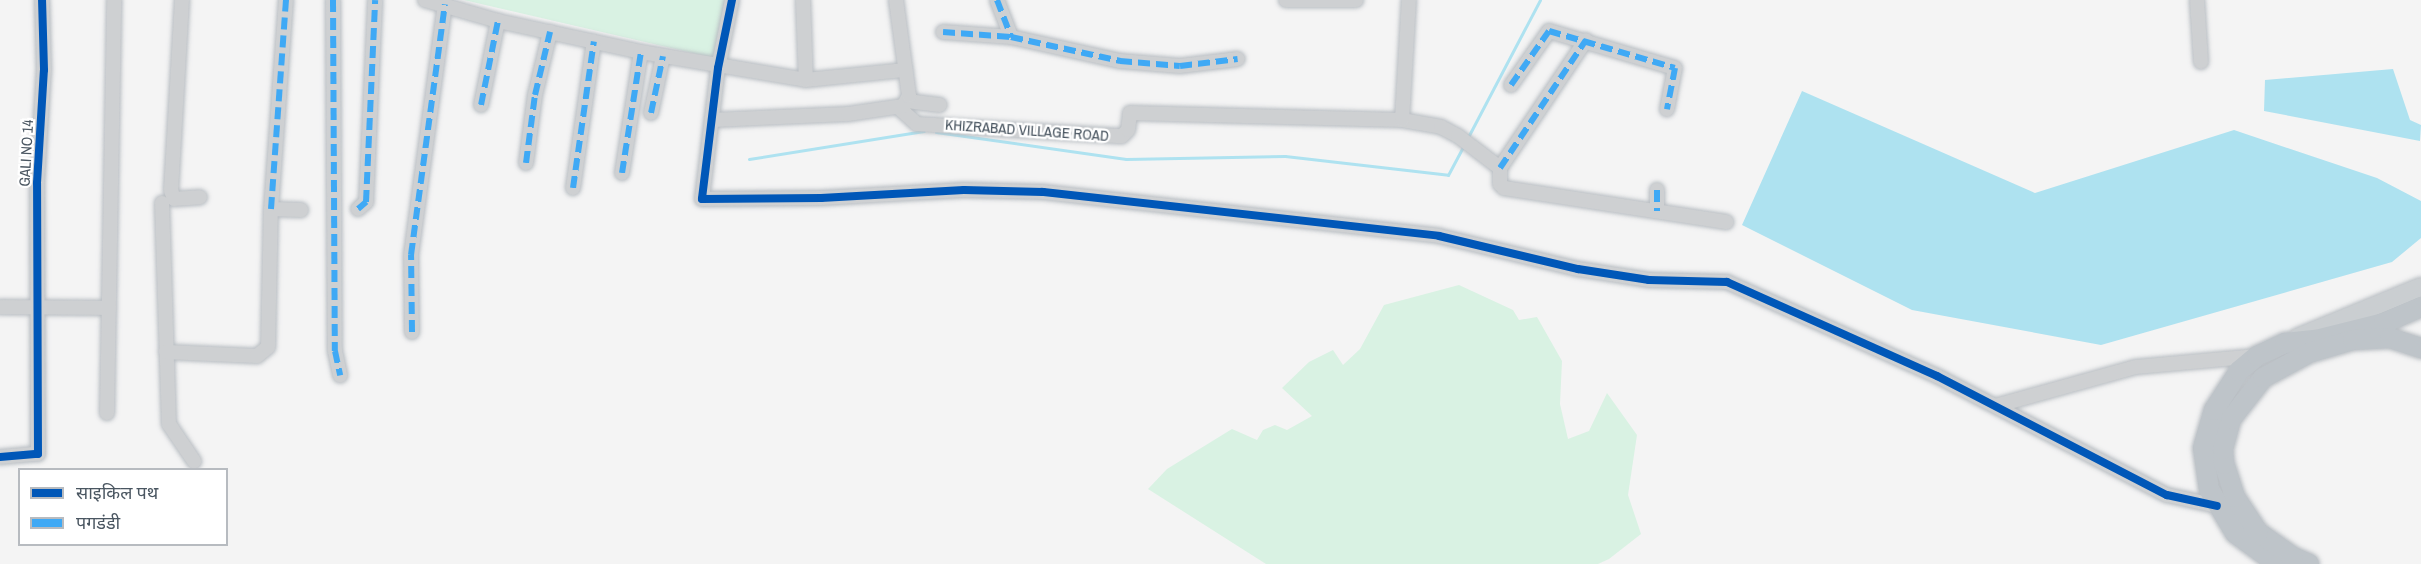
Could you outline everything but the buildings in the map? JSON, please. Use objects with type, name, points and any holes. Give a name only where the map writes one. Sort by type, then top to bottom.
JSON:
[{"type":"highway","points":[[2277,564],[2235,533],[2217,506],[2204,466],[2206,429],[2226,387],[2257,356],[2284,343],[2373,326],[2421,308]]},
{"type":"highway","points":[[2309,564],[2293,557],[2258,532],[2235,496],[2223,449],[2231,419],[2263,378],[2309,353],[2354,340],[2390,338],[2421,348]]},
{"type":"main road","points":[[2284,343],[2421,287]]},
{"type":"street","name":"GALI NO 14","points":[[0,457],[38,454],[36,308],[44,70],[42,0]]},
{"type":"street","points":[[106,413],[114,0]]},
{"type":"street","points":[[182,0],[171,190],[174,199],[200,197]]},
{"type":"street","points":[[165,352],[257,356],[265,351],[269,342],[271,209],[286,0]]},
{"type":"street","points":[[333,0],[335,351],[340,375]]},
{"type":"street","points":[[358,209],[366,202],[375,0]]},
{"type":"street","points":[[425,0],[446,4],[498,21],[663,57],[806,81],[905,70]]},
{"type":"street","points":[[732,0],[718,68],[702,199],[820,198],[964,190],[1043,192],[1439,236],[1578,269],[1649,280],[1727,282],[1995,406],[2167,495],[2217,506]]},
{"type":"street","points":[[803,0],[806,81]]},
{"type":"street","points":[[896,0],[905,70],[903,104]]},
{"type":"street","points":[[997,0],[1011,37]]},
{"type":"street","points":[[1286,0],[1356,0]]},
{"type":"street","points":[[1410,0],[1402,120],[1441,127],[1462,139],[1500,168]]},
{"type":"street","points":[[2197,0],[2201,62]]},
{"type":"street","points":[[412,332],[411,255],[446,4]]},
{"type":"street","points":[[481,105],[498,21]]},
{"type":"street","points":[[1511,85],[1549,31],[1675,68],[1667,109]]},
{"type":"street","points":[[526,164],[535,95],[550,32]]},
{"type":"street","points":[[943,32],[1011,37],[1120,61],[1180,66],[1238,59]]},
{"type":"street","points":[[1586,40],[1500,168],[1500,184],[1504,188],[1726,222]]},
{"type":"street","points":[[573,188],[594,41]]},
{"type":"street","points":[[622,173],[641,52]]},
{"type":"street","points":[[651,113],[663,57]]},
{"type":"street","points":[[713,120],[903,104],[940,105]]},
{"type":"street","name":"KHIZRABAD VILLAGE ROAD","points":[[903,104],[917,123],[1122,136],[1128,130],[1130,113],[1402,120]]},
{"type":"street","points":[[1657,190],[1657,211]]},
{"type":"street","points":[[162,203],[169,424],[194,461]]},
{"type":"street","points":[[271,209],[301,210]]},
{"type":"street","points":[[0,307],[109,308]]},
{"type":"street","points":[[1995,406],[2136,367],[2257,356]]},
{"type":"green space","points":[[464,0],[729,0],[714,58]]},
{"type":"green space","points":[[1459,285],[1513,310],[1519,320],[1537,317],[1562,361],[1560,404],[1568,439],[1589,431],[1607,393],[1637,435],[1628,495],[1641,534],[1609,559],[1598,564],[1266,564],[1148,489],[1167,469],[1232,429],[1257,440],[1263,430],[1275,425],[1287,430],[1312,416],[1282,388],[1309,362],[1333,350],[1343,365],[1360,349],[1384,305]]},
{"type":"water","points":[[2393,69],[2410,120],[2421,125],[2420,141],[2264,111],[2265,80]]},
{"type":"water","points":[[1802,91],[2035,193],[2234,130],[2377,178],[2421,201],[2421,238],[2392,262],[2101,345],[1912,310],[1742,225]]},
{"type":"waterway","points":[[1467,139],[1540,0]]},
{"type":"waterway","points":[[749,159],[924,131]]},
{"type":"waterway","points":[[936,132],[1126,159],[1285,156],[1448,175],[1464,145]]},
{"type":"marked path","points":[[271,209],[286,0]]},
{"type":"marked path","points":[[333,0],[335,351],[340,375]]},
{"type":"marked path","points":[[358,209],[366,202],[375,0]]},
{"type":"marked path","points":[[997,0],[1011,37]]},
{"type":"marked path","points":[[412,332],[411,255],[445,4]]},
{"type":"marked path","points":[[481,105],[498,21]]},
{"type":"marked path","points":[[1511,85],[1549,31],[1675,68],[1667,109]]},
{"type":"marked path","points":[[526,163],[535,95],[550,32]]},
{"type":"marked path","points":[[943,32],[1011,37],[1120,61],[1180,66],[1238,59]]},
{"type":"marked path","points":[[1500,168],[1586,40]]},
{"type":"marked path","points":[[573,188],[594,41]]},
{"type":"marked path","points":[[622,173],[641,52]]},
{"type":"marked path","points":[[651,113],[663,56]]},
{"type":"marked path","points":[[1657,190],[1657,211]]},
{"type":"cycle path","points":[[0,457],[38,454],[37,183],[44,70],[42,0]]},
{"type":"cycle path","points":[[732,0],[718,68],[702,199],[821,198],[964,190],[1043,192],[1439,236],[1578,269],[1649,280],[1727,282],[1937,376],[2167,495],[2217,506]]}]
